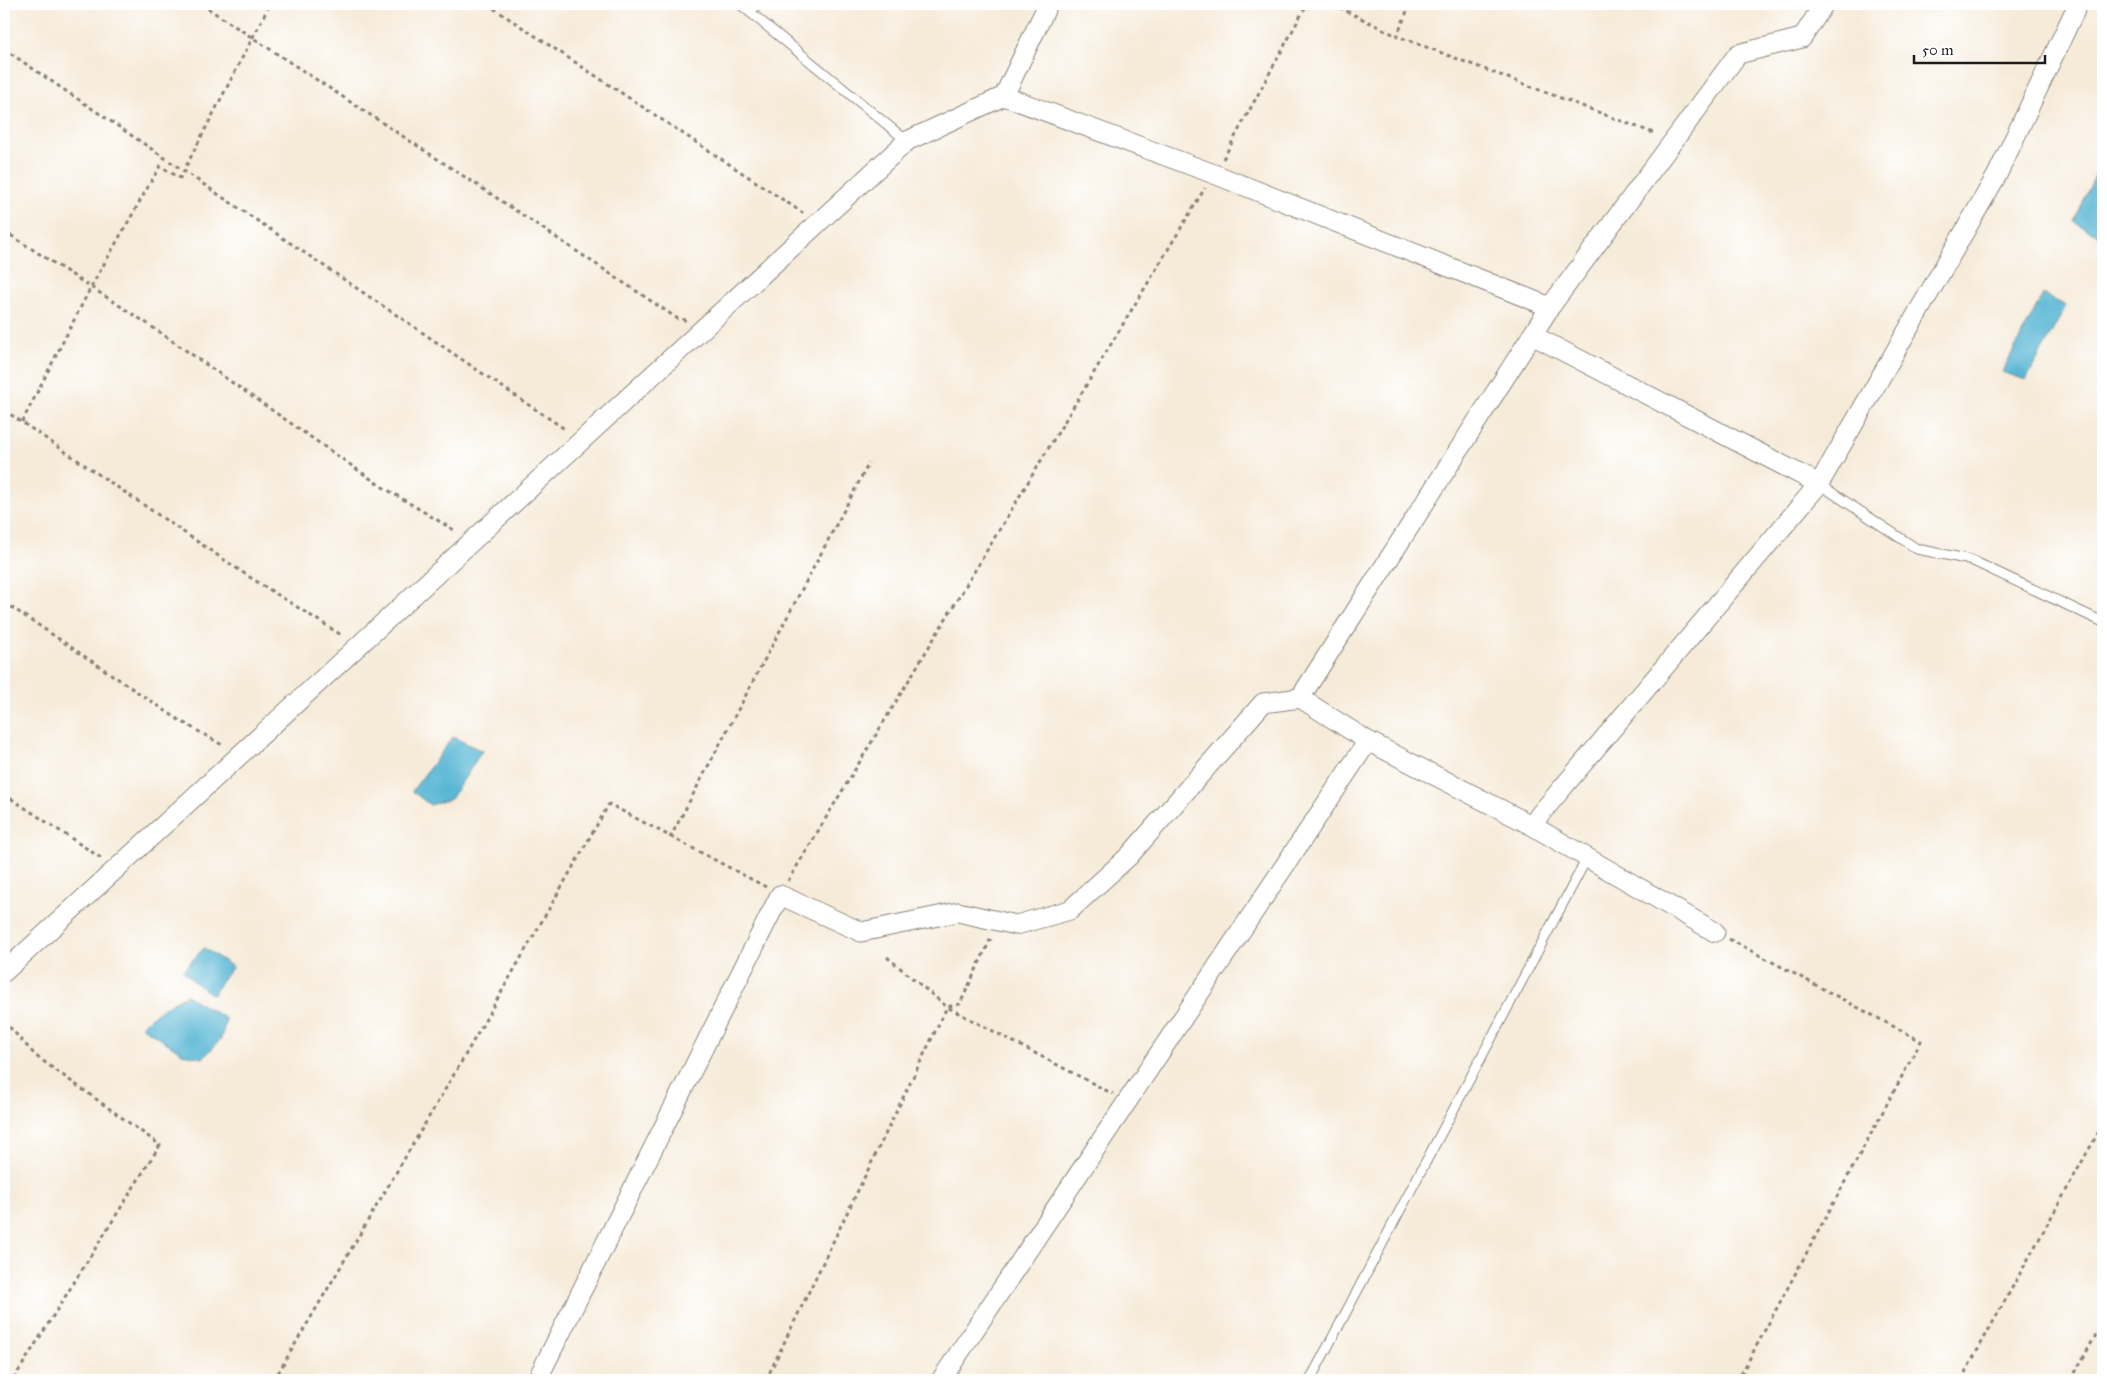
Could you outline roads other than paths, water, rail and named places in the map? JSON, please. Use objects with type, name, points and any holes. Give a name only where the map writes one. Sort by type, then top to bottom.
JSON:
[{"type":"street","points":[[4,972],[907,141],[1004,96],[1048,4]]},
{"type":"street","points":[[1300,698],[1550,307],[1738,54],[1802,38],[1824,4]]},
{"type":"street","points":[[1531,825],[1819,484],[1997,175],[2078,4]]},
{"type":"street","points":[[1004,96],[1214,174],[1550,307]]},
{"type":"street","points":[[1532,335],[1819,484]]},
{"type":"street","points":[[537,1380],[780,894],[861,932],[958,912],[1016,925],[1070,910],[1129,856],[1263,703],[1300,698],[1368,741],[1531,825],[1716,932]]},
{"type":"street","points":[[941,1380],[1368,741]]},
{"type":"lane","points":[[740,4],[907,141]]},
{"type":"lane","points":[[750,12],[758,4]]},
{"type":"lane","points":[[1819,484],[1917,549],[1971,560],[2103,622]]},
{"type":"lane","points":[[1310,1380],[1587,858]]},
{"type":"water","points":[[2096,173],[2103,177],[2102,237],[2074,222]]},
{"type":"water","points":[[2043,294],[2066,306],[2026,380],[2002,372]]},
{"type":"water","points":[[453,737],[482,751],[451,799],[430,805],[412,791]]},
{"type":"water","points":[[204,948],[233,967],[221,981],[213,995],[194,982],[183,970]]},
{"type":"water","points":[[186,995],[226,1019],[221,1039],[203,1058],[184,1054],[141,1026],[161,1009]]}]
